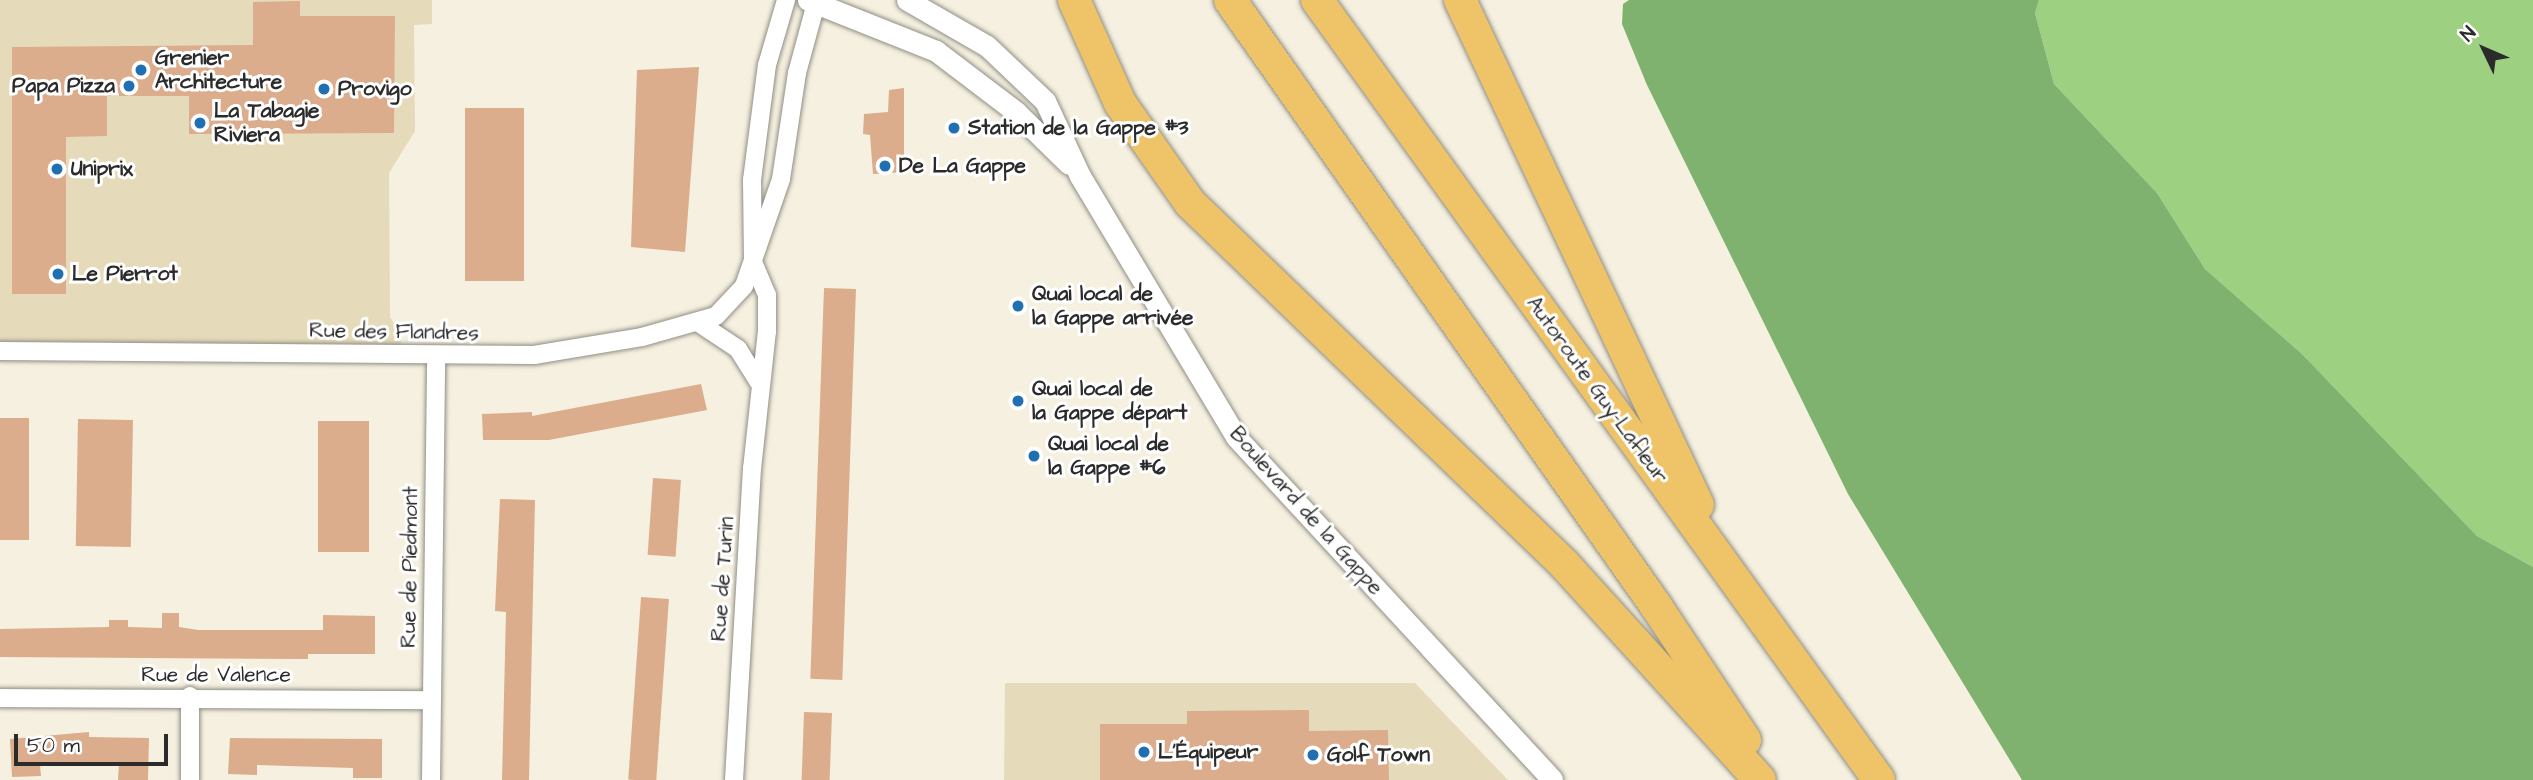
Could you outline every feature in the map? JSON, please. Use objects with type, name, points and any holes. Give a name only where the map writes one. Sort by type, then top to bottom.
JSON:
[{"type":"highway","points":[[1074,0],[1120,103],[1190,203],[1564,565],[1760,780]]},
{"type":"highway","points":[[1230,0],[1656,606],[1772,780]]},
{"type":"highway","name":"Autoroute Guy-Lafleur","points":[[1317,0],[1879,780]]},
{"type":"highway","points":[[1461,0],[1724,562]]},
{"type":"street","name":"Rue de Turin","points":[[734,780],[758,382],[767,295],[753,262],[754,159],[770,49],[786,0]]},
{"type":"street","name":"Boulevard de la Gappe","points":[[907,0],[972,36],[1025,80],[1045,101],[1080,176],[1205,391],[1247,451],[1552,780]]},
{"type":"street","points":[[753,262],[781,179],[797,73],[814,1]]},
{"type":"street","name":"Boulevard de la Gappe","points":[[814,1],[936,51],[1016,112],[1080,176]]},
{"type":"street","name":"Rue des Flandres","points":[[0,351],[436,355],[560,352],[699,323],[734,301],[753,262]]},
{"type":"street","points":[[699,323],[738,349],[758,382]]},
{"type":"street","name":"Rue de Piedmont","points":[[431,780],[436,355]]},
{"type":"street","points":[[190,696],[190,780]]},
{"type":"street","name":"Rue de Valence","points":[[0,698],[190,696],[431,701]]},
{"type":"shaded area","points":[[0,0],[432,0],[432,24],[414,25],[415,131],[389,173],[390,317],[401,335],[401,354],[0,351]]},
{"type":"shaded area","points":[[1005,683],[1415,683],[1508,780],[1004,780]]},
{"type":"green space","points":[[1629,0],[2039,0],[2035,13],[2054,84],[2157,193],[2205,269],[2302,354],[2477,536],[2533,567],[2533,780],[2022,780],[1848,494],[1647,85],[1622,24],[1623,4]]},
{"type":"green space","points":[[2039,0],[2533,0],[2533,567],[2477,536],[2302,354],[2205,269],[2157,193],[2054,84],[2035,13]]},
{"type":"building","points":[[300,1],[300,16],[395,16],[394,133],[189,134],[189,96],[107,96],[107,136],[66,137],[66,294],[12,294],[12,47],[253,45],[253,2]]},
{"type":"building","points":[[699,67],[685,252],[631,247],[637,70]]},
{"type":"building","points":[[904,88],[904,172],[873,174],[870,135],[863,134],[864,114],[888,112],[889,90]]},
{"type":"building","points":[[465,108],[524,108],[524,281],[465,281]]},
{"type":"building","points":[[824,288],[856,289],[842,680],[810,679]]},
{"type":"building","points":[[701,384],[707,410],[549,440],[483,440],[482,414],[532,412],[532,416]]},
{"type":"building","points":[[0,418],[29,418],[29,540],[0,540]]},
{"type":"building","points":[[78,419],[133,420],[131,547],[76,546]]},
{"type":"building","points":[[318,421],[369,421],[369,552],[318,552]]},
{"type":"building","points":[[653,478],[681,480],[676,557],[648,555]]},
{"type":"building","points":[[500,499],[535,500],[529,780],[502,780],[506,612],[495,611]]},
{"type":"building","points":[[641,597],[669,599],[656,780],[628,780]]},
{"type":"building","points":[[162,613],[179,613],[179,627],[198,630],[323,630],[323,615],[375,616],[375,654],[308,654],[308,659],[0,657],[0,629],[109,627],[109,620],[128,620],[128,627],[162,628]]},
{"type":"building","points":[[1309,710],[1309,731],[1388,730],[1389,780],[1100,780],[1100,724],[1187,724],[1187,711]]},
{"type":"building","points":[[804,712],[832,713],[830,780],[802,780]]},
{"type":"building","points":[[89,732],[89,737],[149,738],[148,780],[118,780],[119,764],[40,765],[41,776],[12,777],[10,739]]},
{"type":"building","points":[[230,738],[382,739],[382,778],[353,778],[353,768],[257,765],[257,775],[228,774]]},
{"type":"place","name":"Grenier Architecture","points":[[141,70]]},
{"type":"place","name":"Papa Pizza","points":[[129,86]]},
{"type":"place","name":"Provigo","points":[[324,89]]},
{"type":"place","name":"La Tabagie Riviera","points":[[200,123]]},
{"type":"place","name":"Station de la Gappe #3","points":[[954,128]]},
{"type":"place","name":"De La Gappe","points":[[885,166]]},
{"type":"place","name":"Uniprix","points":[[57,169]]},
{"type":"place","name":"Le Pierrot","points":[[58,274]]},
{"type":"place","name":"Quai local de la Gappe arrivée","points":[[1018,306]]},
{"type":"place","name":"Quai local de la Gappe départ","points":[[1018,401]]},
{"type":"place","name":"Quai local de la Gappe #6","points":[[1034,456]]},
{"type":"place","name":"L'Équipeur","points":[[1144,752]]},
{"type":"place","name":"Golf Town","points":[[1313,755]]}]
